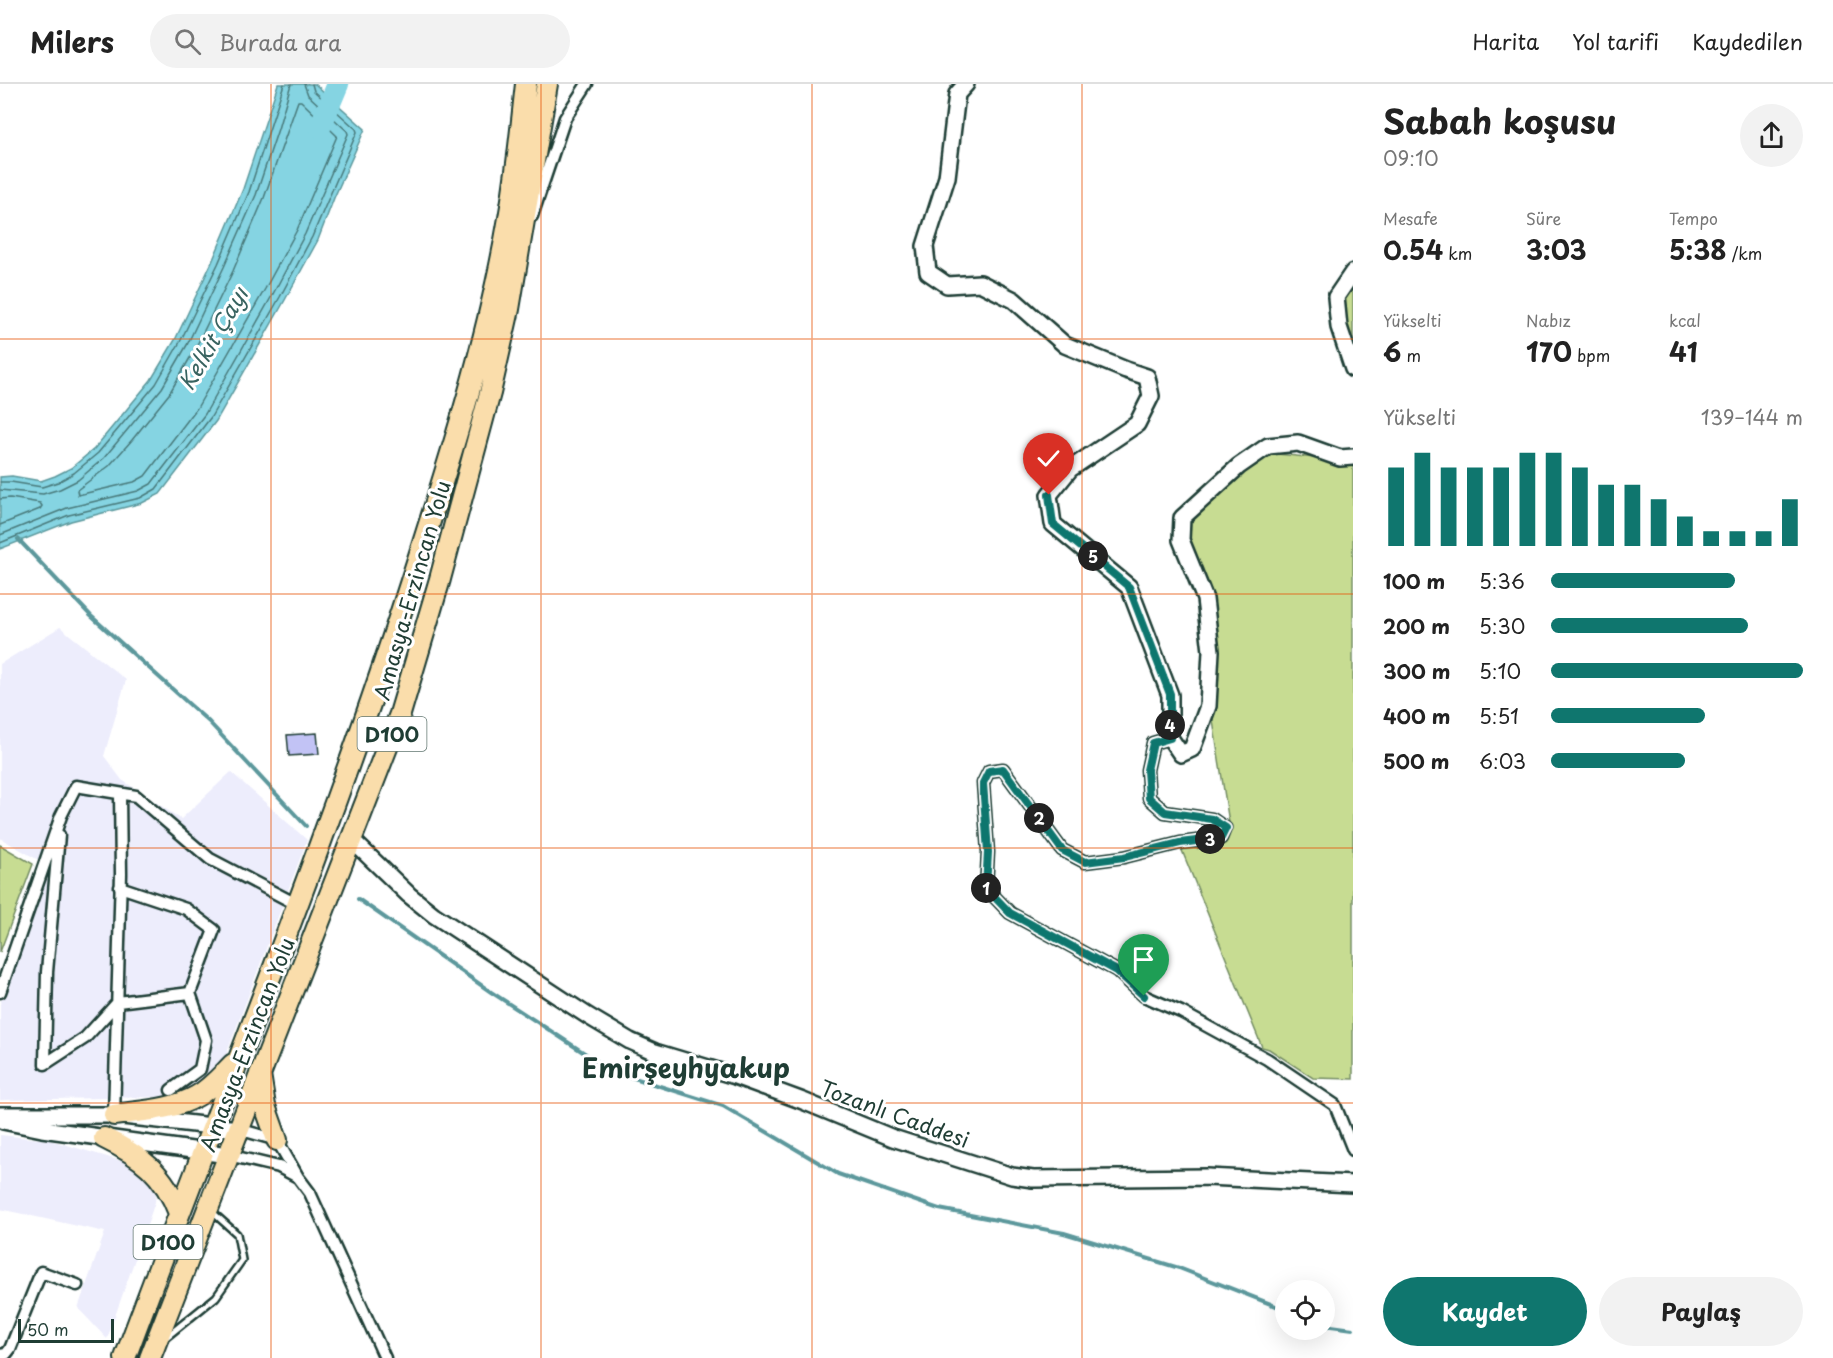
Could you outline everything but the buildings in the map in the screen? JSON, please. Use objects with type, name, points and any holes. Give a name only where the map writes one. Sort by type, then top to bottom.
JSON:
[{"type":"highway","name":"D100","points":[[125,1358],[298,904],[375,694],[450,462],[483,335],[509,217],[526,84]]},
{"type":"highway","name":"Amasya-Erzincan Yolu","points":[[152,1353],[400,714],[440,579],[490,393],[509,309],[546,84]]},
{"type":"highway","points":[[114,1115],[185,1102],[207,1089],[239,1058]]},
{"type":"highway","points":[[260,1072],[265,1106],[277,1140]]},
{"type":"highway","points":[[104,1138],[125,1148],[154,1169],[168,1186],[179,1213]]},
{"type":"street","points":[[518,256],[565,118],[587,84]]},
{"type":"street","points":[[966,84],[957,94],[947,177],[925,246],[928,272],[947,285],[980,283],[1014,300],[1065,345],[1147,377],[1151,396],[1137,424],[1070,470],[1049,495],[1053,524],[1129,587],[1170,694],[1170,738],[1181,754],[1192,749],[1209,706],[1211,651],[1205,599],[1181,540],[1182,518],[1239,466],[1268,446],[1298,443],[1340,459],[1353,457]]},
{"type":"street","points":[[1353,272],[1336,297],[1339,327],[1353,369]]},
{"type":"street","points":[[1170,738],[1153,743],[1147,770],[1149,798],[1165,812],[1212,819],[1226,828],[1221,838],[1180,843],[1124,857],[1085,862],[1062,850],[1003,769],[989,771],[983,783],[988,852],[986,888],[1010,913],[1117,971],[1144,996],[1181,1012],[1267,1059],[1335,1105],[1353,1150]]},
{"type":"street","points":[[0,992],[61,816],[76,786],[136,796],[210,859],[298,904]]},
{"type":"street","points":[[114,1115],[118,1002],[120,794]]},
{"type":"street","points":[[61,816],[46,972],[45,1064],[86,1038],[118,1002],[190,993]]},
{"type":"street","name":"Tozanlı Caddesi","points":[[352,840],[409,895],[434,915],[630,1041],[655,1052],[782,1093],[893,1138],[1012,1176],[1033,1179],[1207,1177],[1353,1184]]},
{"type":"street","points":[[120,887],[186,909],[214,930],[190,993],[206,1040],[200,1069],[171,1090]]},
{"type":"street","points":[[0,1115],[114,1115],[212,1126],[277,1140],[298,1177],[317,1203],[385,1358]]},
{"type":"street","points":[[0,1120],[42,1129],[228,1155],[279,1167],[298,1177]]},
{"type":"street","points":[[0,1355],[6,1354],[10,1349],[41,1272],[76,1285]]},
{"type":"lane","points":[[152,1353],[216,1296],[242,1260],[237,1234],[208,1208]]},
{"type":"shaded area","points":[[60,627],[126,680],[104,756],[122,780],[181,819],[231,772],[307,840],[223,1063],[188,1091],[157,1097],[0,1100],[0,1004],[47,865],[0,838],[0,664]]},
{"type":"shaded area","points":[[0,1135],[50,1140],[141,1167],[151,1179],[156,1191],[155,1202],[107,1339],[78,1308],[105,1232],[0,1209]]},
{"type":"green space","points":[[1353,283],[1353,341],[1340,308]]},
{"type":"green space","points":[[1268,453],[1353,462],[1353,1079],[1313,1078],[1269,1049],[1262,1047],[1181,848],[1221,849],[1230,829],[1211,708],[1208,601],[1184,552],[1186,527],[1236,479]]},
{"type":"green space","points":[[0,845],[33,864],[0,952]]},
{"type":"water","points":[[278,84],[315,84],[365,129],[318,240],[216,421],[160,494],[142,503],[71,521],[0,549],[0,477],[12,476],[41,481],[71,468],[94,449],[151,380],[175,340],[243,189]]},
{"type":"waterway","name":"Kelkit Çayı","points":[[320,127],[338,84]]},
{"type":"waterway","points":[[18,539],[91,616],[209,722],[306,826]]},
{"type":"waterway","points":[[358,899],[491,992],[612,1071],[723,1106],[838,1174],[939,1209],[1064,1233],[1179,1268],[1275,1306]]},
{"type":"waterway","points":[[1335,1327],[1353,1329]]},
{"type":"district","name":"Emirşeyhyakup","points":[[686,1066]]},
{"type":"route","points":[[1049,495],[1053,524],[1129,587],[1170,694],[1170,738],[1153,743],[1147,770],[1149,798],[1165,812],[1212,819],[1226,828],[1221,838],[1180,843],[1124,857],[1085,862],[1062,850],[1003,769],[989,771],[983,783],[988,852],[986,888],[1010,913],[1117,971],[1144,996]]}]
